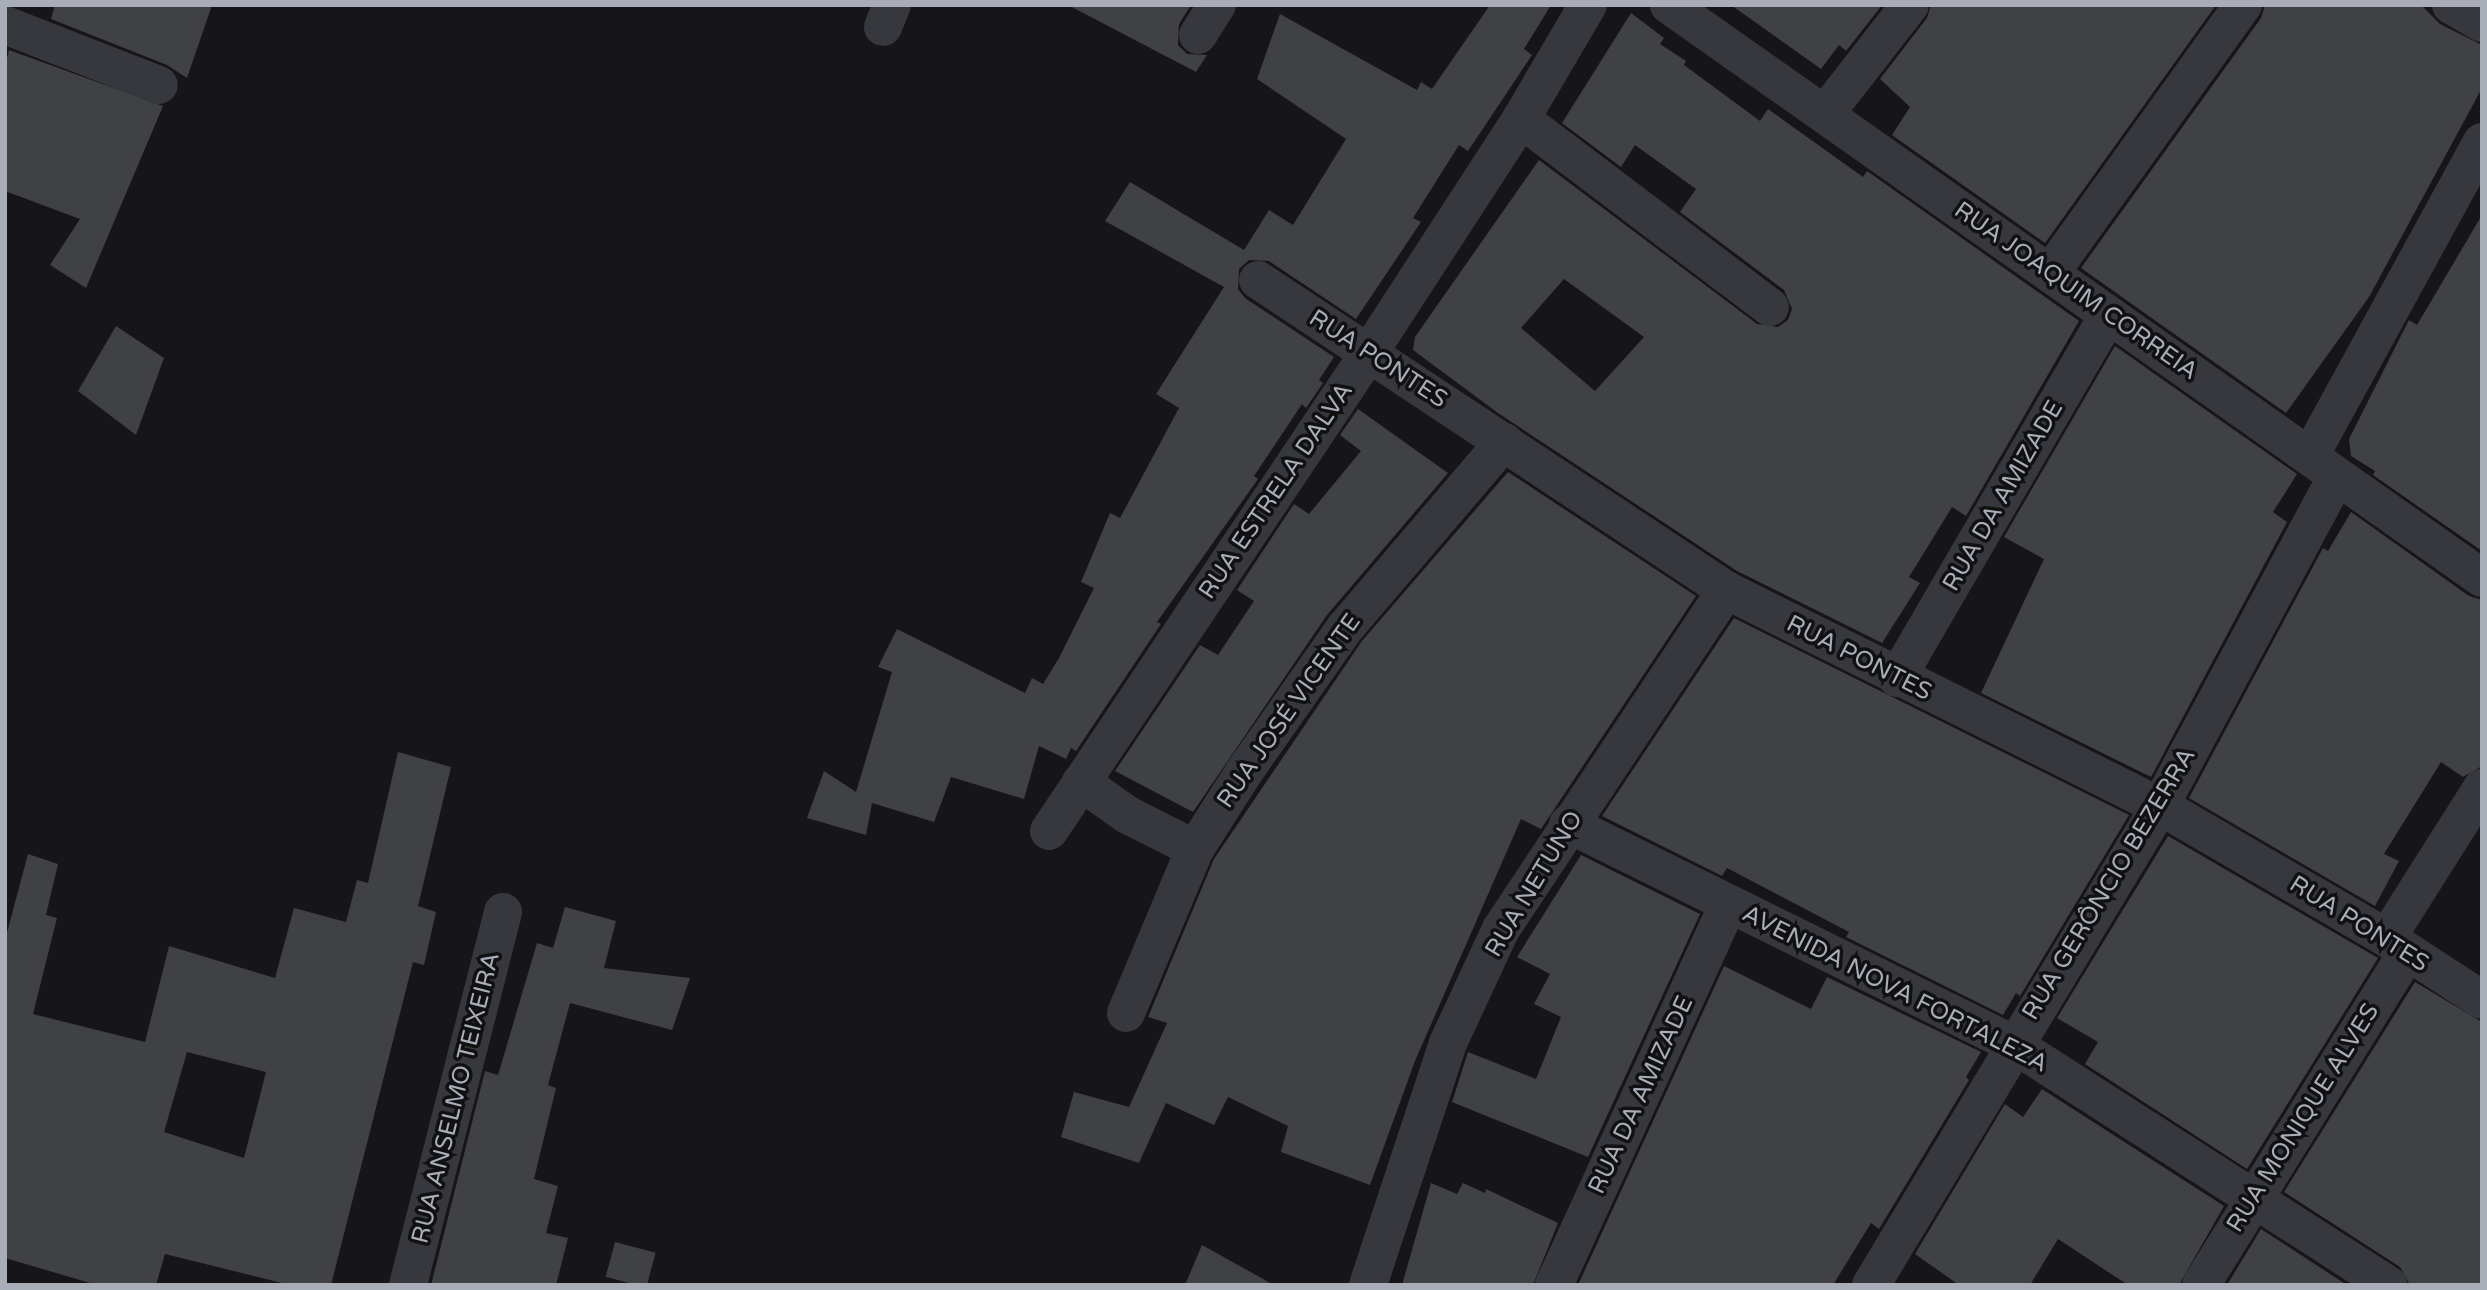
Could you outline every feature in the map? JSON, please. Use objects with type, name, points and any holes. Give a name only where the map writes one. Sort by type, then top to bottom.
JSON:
[{"type":"street","name":"RUA ESTRELA DALVA","points":[[1049,831],[1369,353],[1521,119],[1588,5]]},
{"type":"street","name":"RUA JOAQUIM CORREIA","points":[[1669,5],[2482,578]]},
{"type":"street","points":[[1825,114],[1910,5]]},
{"type":"street","points":[[2051,272],[2242,5]]},
{"type":"street","points":[[2451,5],[2482,23]]},
{"type":"street","points":[[5,25],[159,85]]},
{"type":"street","points":[[1521,119],[1770,307]]},
{"type":"street","name":"RUA GERÔNCIO BEZERRA","points":[[1871,1285],[2013,1044],[2160,806],[2482,142]]},
{"type":"street","name":"RUA PONTES","points":[[1258,280],[1726,590],[1897,678],[2160,806],[2397,945],[2482,1000]]},
{"type":"street","name":"RUA DA AMIZADE","points":[[1897,678],[2108,315]]},
{"type":"street","name":"RUA JOSÉ VICENTE","points":[[1126,1013],[1195,849],[1345,628],[1504,442]]},
{"type":"street","name":"RUA NETUNO","points":[[1368,1285],[1448,1043],[1501,929],[1568,824],[1726,590]]},
{"type":"street","points":[[1081,782],[1126,814],[1195,849]]},
{"type":"street","name":"RUA MONIQUE ALVES","points":[[2201,1285],[2397,945],[2482,788]]},
{"type":"street","name":"AVENIDA NOVA FORTALEZA","points":[[1568,824],[2013,1044],[2388,1285]]},
{"type":"street","name":"RUA DA AMIZADE","points":[[1554,1285],[1728,905]]},
{"type":"street","name":"RUA ANSELMO TEIXEIRA","points":[[408,1285],[503,912]]},
{"type":"building","points":[[55,5],[212,5],[187,78],[167,65],[51,19]]},
{"type":"building","points":[[1068,5],[1191,5],[1179,24],[1178,45],[1187,54],[1207,55],[1196,72]]},
{"type":"building","points":[[1490,5],[1551,5],[1524,49],[1532,55],[1468,151],[1459,145],[1413,218],[1421,222],[1356,319],[1269,261],[1249,260],[1239,269],[1238,289],[1245,298],[1334,357],[1319,380],[1323,383],[1306,408],[1302,404],[1254,476],[1258,479],[1157,622],[1161,624],[1076,751],[1071,748],[1066,759],[1039,746],[1024,799],[951,777],[934,822],[872,803],[866,835],[807,818],[824,771],[856,792],[892,672],[878,667],[897,629],[1025,693],[1032,678],[1043,684],[1059,658],[1094,588],[1081,582],[1110,513],[1120,518],[1179,408],[1156,394],[1224,287],[1105,221],[1130,182],[1244,250],[1269,210],[1293,225],[1346,139],[1257,79],[1280,14],[1417,90],[1421,82],[1432,89]]},
{"type":"building","points":[[1731,5],[1882,5],[1846,51],[1839,45],[1821,69]]},
{"type":"building","points":[[1931,5],[2216,5],[2045,243],[1892,135],[1910,107],[1880,79],[1927,18]]},
{"type":"building","points":[[2265,5],[2421,5],[2440,24],[2482,45],[2482,88],[2369,297],[2286,413],[2081,268],[2261,18]]},
{"type":"building","points":[[1631,13],[1664,38],[1660,44],[1686,61],[1684,65],[1760,121],[1768,109],[1863,177],[1867,171],[2079,321],[1966,516],[1952,507],[1909,577],[1920,583],[1882,643],[1737,571],[1498,413],[1413,350],[1415,337],[1539,160],[1757,324],[1778,327],[1788,320],[1792,309],[1784,290],[1680,212],[1696,189],[1635,145],[1621,167],[1562,123]],"holes":[[[1564,279],[1644,337],[1595,391],[1521,328]]]},
{"type":"building","points":[[9,50],[163,106],[86,288],[50,265],[80,219],[5,191],[5,66]]},
{"type":"building","points":[[2482,215],[2482,551],[2373,475],[2375,471],[2351,456],[2349,439],[2409,320],[2417,325]]},
{"type":"building","points":[[116,326],[164,358],[136,435],[78,391]]},
{"type":"building","points":[[2115,346],[2297,474],[2273,512],[2287,522],[2151,777],[1981,693],[2044,559],[2004,537]]},
{"type":"building","points":[[1358,409],[1448,473],[1327,615],[1193,812],[1115,771],[1200,645],[1218,655],[1254,601],[1237,590],[1294,504],[1309,514],[1361,451],[1340,435]]},
{"type":"building","points":[[1508,472],[1696,596],[1541,829],[1521,819],[1415,1061],[1370,1185],[1281,1152],[1288,1126],[1228,1097],[1214,1125],[1166,1103],[1139,1163],[1061,1137],[1074,1092],[1129,1107],[1167,1023],[1148,1017],[1214,859],[1362,641]]},
{"type":"building","points":[[2351,512],[2469,596],[2482,600],[2482,766],[2463,777],[2441,762],[2384,854],[2399,861],[2375,906],[2189,798],[2323,548],[2328,551]]},
{"type":"building","points":[[1734,618],[2129,815],[2020,996],[2016,993],[2003,1015],[1846,937],[1849,932],[1727,868],[1722,876],[1602,816]]},
{"type":"building","points":[[398,752],[451,767],[418,906],[436,912],[424,965],[413,962],[331,1285],[290,1285],[165,1254],[156,1285],[97,1285],[5,1258],[5,940],[28,854],[58,864],[46,915],[57,918],[33,1014],[145,1042],[169,946],[275,978],[294,908],[346,922],[357,880],[368,883]],"holes":[[[187,1052],[266,1072],[244,1158],[164,1132]]]},
{"type":"building","points":[[2168,836],[2378,958],[2247,1169],[2085,1064],[2098,1042],[2057,1018]]},
{"type":"building","points":[[1581,855],[1700,914],[1588,1157],[1452,1102],[1468,1052],[1536,1079],[1561,1017],[1534,1004],[1550,974],[1517,957]]},
{"type":"building","points":[[565,907],[616,921],[604,968],[690,978],[672,1030],[570,1003],[548,1085],[556,1088],[534,1179],[558,1186],[546,1233],[568,1238],[556,1285],[431,1285],[485,1071],[498,1075],[537,943],[553,948]]},
{"type":"building","points":[[1724,966],[1811,1009],[1827,977],[1981,1052],[1966,1077],[1969,1080],[1879,1229],[1871,1223],[1833,1285],[1578,1285]]},
{"type":"building","points":[[2415,982],[2482,1022],[2482,1285],[2410,1285],[2400,1267],[2284,1192]]},
{"type":"building","points":[[2042,1089],[2224,1206],[2179,1285],[2128,1285],[2058,1239],[2030,1285],[1959,1285],[1915,1254],[2005,1104],[2023,1117]]},
{"type":"building","points":[[1431,1183],[1457,1194],[1463,1183],[1485,1193],[1486,1189],[1558,1223],[1533,1285],[1402,1285]]},
{"type":"building","points":[[2261,1229],[2347,1285],[2227,1285]]},
{"type":"building","points":[[615,1242],[656,1253],[647,1285],[606,1277]]},
{"type":"building","points":[[1202,1245],[1274,1285],[1185,1285]]}]
